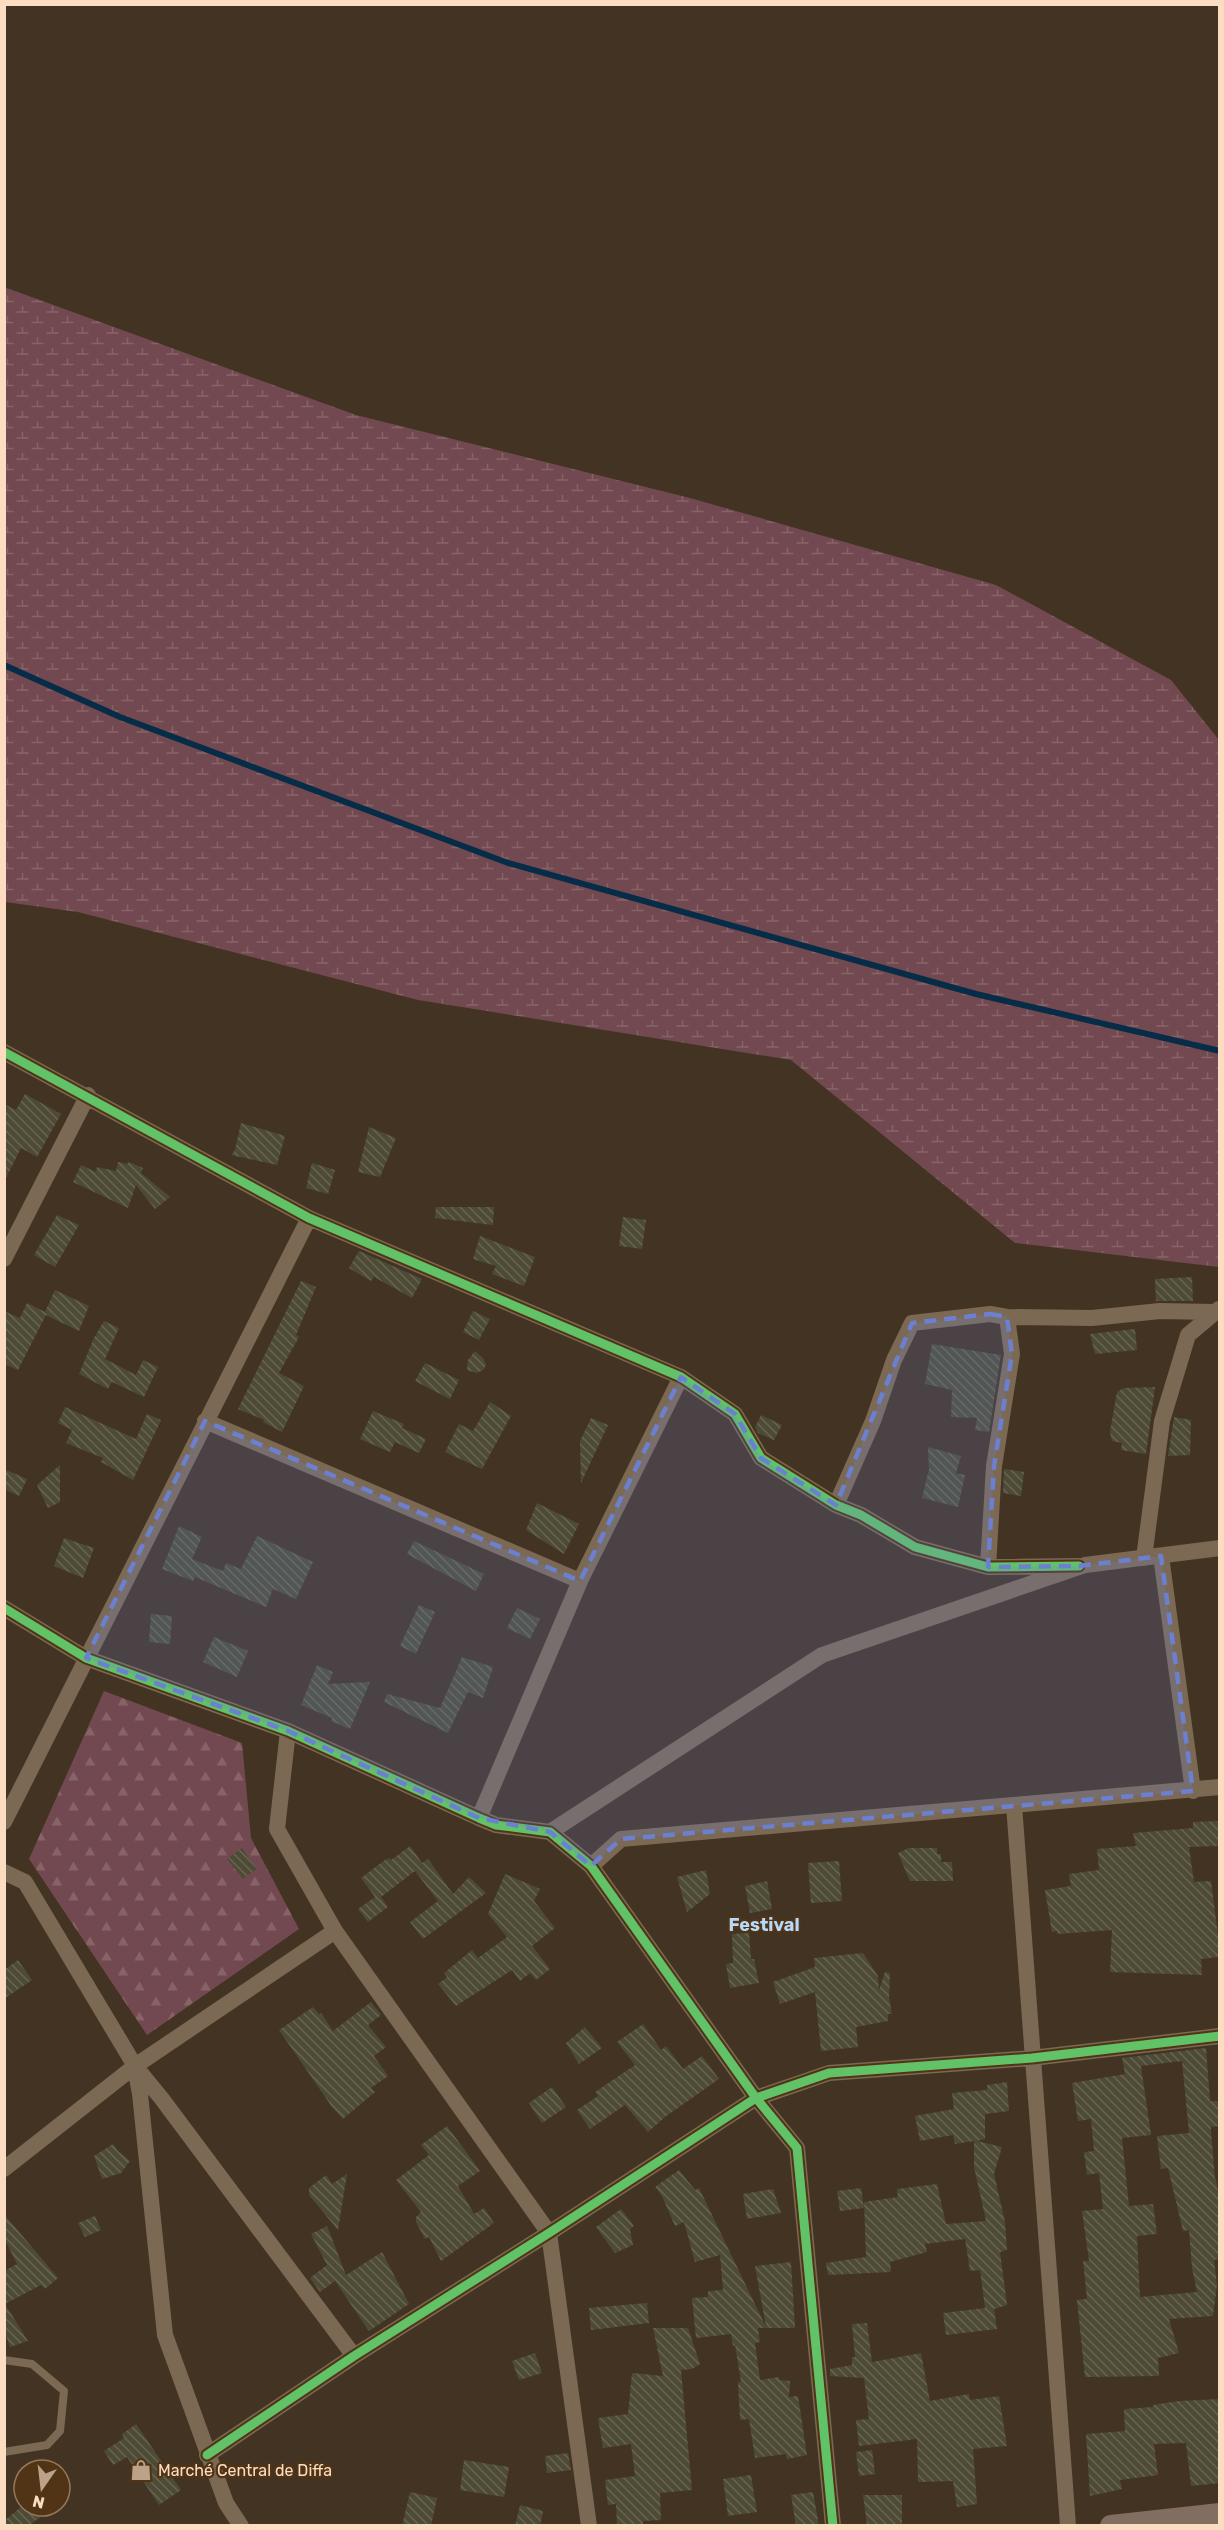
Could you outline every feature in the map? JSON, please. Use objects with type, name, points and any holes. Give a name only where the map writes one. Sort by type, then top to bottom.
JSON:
[{"type":"street","points":[[4,1052],[88,1095],[309,1218],[681,1377],[735,1414],[761,1458],[836,1505],[861,1515],[915,1547],[988,1567],[1079,1566],[1220,1548]]},
{"type":"street","points":[[4,1259],[88,1095]]},
{"type":"street","points":[[4,1822],[309,1218]]},
{"type":"street","points":[[836,1505],[873,1421],[894,1360],[912,1323],[990,1314],[1007,1317],[1092,1318],[1160,1311],[1217,1311]]},
{"type":"street","points":[[1193,1791],[1153,1557],[1162,1421],[1188,1335],[1217,1311]]},
{"type":"street","points":[[988,1567],[994,1466],[1012,1354],[1007,1317]]},
{"type":"street","points":[[479,1818],[580,1581],[681,1377]]},
{"type":"street","points":[[205,1421],[580,1581]]},
{"type":"street","points":[[550,1832],[822,1655],[1079,1566]]},
{"type":"street","points":[[4,1608],[86,1658],[288,1731],[496,1825],[550,1832],[591,1866],[756,2098],[796,2148],[833,2526]]},
{"type":"street","points":[[288,1731],[277,1829],[335,1930],[549,2233],[589,2526]]},
{"type":"street","points":[[591,1866],[621,1839],[1220,1788]]},
{"type":"street","points":[[1014,1805],[1068,2526]]},
{"type":"street","points":[[4,1872],[25,1881],[135,2066],[354,2356]]},
{"type":"street","points":[[4,2169],[135,2066],[335,1930]]},
{"type":"street","points":[[207,2455],[354,2356],[549,2233],[756,2098],[829,2073],[1032,2058],[1220,2036]]},
{"type":"street","points":[[135,2066],[140,2094],[165,2335],[226,2504],[242,2526]]},
{"type":"street","points":[[1112,2526],[1220,2514]]},
{"type":"lane","points":[[4,2360],[32,2364],[64,2391],[60,2431],[46,2445],[4,2452]]},
{"type":"highlighted area","points":[[990,1314],[1007,1317],[1012,1354],[994,1466],[988,1567],[1079,1566],[1161,1556],[1193,1791],[621,1839],[591,1866],[550,1832],[479,1818],[288,1731],[86,1658],[205,1421],[580,1581],[681,1377],[735,1414],[761,1458],[836,1505],[912,1323]]},
{"type":"green space","points":[[4,287],[356,415],[690,498],[996,585],[1171,680],[1219,740],[1219,1267],[1015,1243],[791,1060],[418,1000],[78,912],[5,902]]},
{"type":"green space","points":[[104,1691],[242,1743],[251,1838],[299,1929],[147,2035],[29,1859]]},
{"type":"building","points":[[25,1094],[61,1114],[37,1157],[21,1148],[4,1182],[4,1104],[16,1110]]},
{"type":"building","points":[[241,1123],[285,1136],[277,1165],[231,1155],[235,1150]]},
{"type":"building","points":[[369,1127],[396,1138],[380,1177],[358,1172]]},
{"type":"building","points":[[118,1162],[127,1164],[129,1162],[143,1168],[141,1173],[170,1197],[155,1209],[136,1185],[128,1208],[73,1182],[81,1165],[96,1172],[97,1167],[116,1171]]},
{"type":"building","points":[[312,1163],[335,1170],[328,1194],[306,1188]]},
{"type":"building","points":[[436,1207],[494,1207],[493,1225],[435,1218]]},
{"type":"building","points":[[57,1215],[79,1225],[55,1267],[34,1255]]},
{"type":"building","points":[[623,1217],[646,1220],[642,1249],[619,1246]]},
{"type":"building","points":[[480,1236],[535,1257],[524,1286],[492,1274],[496,1266],[473,1259]]},
{"type":"building","points":[[359,1251],[422,1279],[412,1298],[374,1277],[371,1281],[349,1268]]},
{"type":"building","points":[[1192,1277],[1193,1301],[1156,1301],[1155,1279]]},
{"type":"building","points":[[301,1281],[316,1287],[296,1335],[299,1337],[279,1373],[304,1386],[282,1432],[263,1422],[264,1420],[238,1409]]},
{"type":"building","points":[[55,1290],[89,1306],[79,1331],[46,1315],[18,1370],[4,1364],[4,1311],[20,1318],[27,1303],[45,1312]]},
{"type":"building","points":[[473,1311],[490,1319],[479,1340],[463,1332]]},
{"type":"building","points":[[104,1321],[119,1328],[105,1359],[136,1375],[143,1360],[158,1367],[144,1397],[112,1382],[108,1389],[79,1374]]},
{"type":"building","points":[[1135,1329],[1137,1350],[1095,1354],[1090,1334]]},
{"type":"building","points":[[932,1344],[1001,1355],[989,1432],[975,1430],[977,1418],[951,1417],[952,1390],[925,1384]]},
{"type":"building","points":[[475,1351],[483,1358],[486,1365],[477,1373],[467,1370],[468,1360]]},
{"type":"building","points":[[425,1363],[459,1380],[450,1399],[415,1381]]},
{"type":"building","points":[[1155,1387],[1146,1454],[1121,1450],[1122,1443],[1112,1441],[1110,1432],[1117,1392],[1124,1388]]},
{"type":"building","points":[[490,1402],[511,1416],[482,1469],[445,1452],[459,1424],[473,1431]]},
{"type":"building","points":[[65,1407],[136,1439],[147,1414],[161,1420],[133,1480],[101,1462],[103,1458],[66,1443],[72,1430],[58,1423]]},
{"type":"building","points":[[373,1411],[404,1424],[402,1428],[426,1439],[419,1453],[395,1442],[390,1452],[360,1439]]},
{"type":"building","points":[[761,1415],[782,1425],[774,1440],[758,1433],[755,1427]]},
{"type":"building","points":[[1174,1417],[1191,1420],[1190,1455],[1168,1456]]},
{"type":"building","points":[[591,1418],[608,1425],[581,1483],[580,1441]]},
{"type":"building","points":[[928,1447],[961,1456],[956,1473],[965,1475],[958,1507],[922,1498],[929,1469]]},
{"type":"building","points":[[60,1465],[60,1502],[48,1508],[37,1485]]},
{"type":"building","points":[[4,1469],[27,1479],[19,1496],[4,1489]]},
{"type":"building","points":[[1004,1469],[1024,1472],[1021,1496],[1003,1493]]},
{"type":"building","points":[[537,1503],[579,1524],[564,1554],[526,1530]]},
{"type":"building","points":[[179,1526],[202,1537],[192,1559],[223,1571],[226,1563],[241,1569],[257,1536],[313,1562],[296,1599],[273,1589],[266,1607],[195,1577],[193,1581],[162,1569]]},
{"type":"building","points":[[64,1538],[94,1548],[83,1578],[54,1566]]},
{"type":"building","points":[[414,1541],[484,1574],[476,1591],[407,1554]]},
{"type":"building","points":[[419,1605],[435,1612],[416,1654],[400,1646]]},
{"type":"building","points":[[517,1608],[540,1619],[530,1639],[507,1628]]},
{"type":"building","points":[[151,1614],[172,1616],[170,1644],[149,1642]]},
{"type":"building","points":[[214,1637],[248,1651],[237,1677],[203,1662]]},
{"type":"building","points":[[462,1657],[493,1667],[483,1698],[468,1692],[448,1733],[384,1702],[387,1694],[440,1708]]},
{"type":"building","points":[[317,1665],[333,1672],[328,1684],[370,1682],[350,1729],[331,1721],[332,1718],[301,1705]]},
{"type":"building","points":[[1220,1821],[1220,1846],[1189,1847],[1194,1882],[1211,1881],[1220,1951],[1220,1957],[1201,1959],[1202,1975],[1110,1972],[1112,1930],[1057,1934],[1057,1931],[1052,1932],[1045,1890],[1071,1886],[1069,1874],[1099,1870],[1097,1849],[1136,1846],[1133,1833],[1193,1828],[1193,1822]]},
{"type":"building","points":[[410,1846],[422,1863],[428,1859],[453,1894],[469,1877],[486,1893],[423,1939],[410,1922],[438,1901],[415,1871],[381,1897],[388,1907],[368,1922],[358,1909],[375,1897],[361,1878],[385,1860],[390,1858],[391,1860]]},
{"type":"building","points":[[242,1848],[257,1869],[243,1879],[227,1859]]},
{"type":"building","points":[[909,1848],[937,1848],[937,1854],[941,1854],[941,1862],[952,1862],[953,1881],[910,1881],[898,1853]]},
{"type":"building","points":[[839,1861],[842,1901],[811,1903],[808,1863]]},
{"type":"building","points":[[706,1870],[710,1894],[687,1912],[677,1877]]},
{"type":"building","points":[[505,1874],[540,1889],[534,1901],[555,1928],[532,1946],[550,1969],[536,1980],[530,1973],[520,1981],[512,1970],[456,2006],[438,1984],[447,1977],[444,1973],[472,1950],[478,1958],[507,1937],[488,1914]]},
{"type":"building","points":[[767,1881],[772,1909],[750,1913],[745,1886]]},
{"type":"building","points":[[749,1933],[751,1959],[754,1959],[759,1983],[730,1988],[726,1964],[733,1963],[732,1934]]},
{"type":"building","points":[[863,1953],[878,1976],[879,1990],[885,1972],[890,1973],[889,1998],[892,2014],[888,2014],[888,2021],[856,2027],[858,2047],[821,2051],[815,1992],[780,2004],[773,1982],[815,1967],[814,1958]]},
{"type":"building","points":[[18,1960],[32,1980],[4,1999],[4,1970]]},
{"type":"building","points":[[371,2002],[381,2015],[368,2025],[386,2047],[374,2056],[388,2076],[371,2088],[375,2092],[343,2119],[332,2107],[279,2030],[313,2007],[319,2014],[321,2013],[333,2031]]},
{"type":"building","points":[[643,2024],[661,2050],[666,2046],[683,2069],[702,2056],[719,2079],[665,2117],[648,2132],[625,2105],[590,2129],[577,2110],[598,2096],[595,2092],[635,2065],[617,2042]]},
{"type":"building","points":[[585,2027],[602,2048],[579,2064],[566,2043]]},
{"type":"building","points":[[1206,2048],[1210,2101],[1220,2101],[1220,2126],[1211,2127],[1215,2179],[1220,2205],[1220,2259],[1214,2260],[1217,2285],[1213,2316],[1169,2319],[1179,2353],[1158,2358],[1159,2376],[1085,2377],[1077,2300],[1087,2299],[1083,2261],[1089,2261],[1082,2211],[1103,2209],[1099,2173],[1087,2175],[1084,2152],[1094,2151],[1091,2119],[1078,2121],[1072,2083],[1125,2074],[1122,2058]],"holes":[[[1182,2061],[1189,2133],[1157,2136],[1161,2169],[1168,2168],[1183,2231],[1189,2230],[1192,2268],[1197,2292],[1140,2297],[1137,2236],[1157,2234],[1153,2204],[1129,2206],[1122,2138],[1151,2135],[1141,2066]]]},
{"type":"building","points":[[1007,2082],[1009,2111],[985,2114],[985,2139],[977,2141],[1002,2147],[994,2174],[1005,2222],[1007,2250],[1000,2252],[1007,2305],[994,2309],[997,2329],[946,2335],[943,2313],[985,2308],[980,2270],[970,2271],[965,2239],[925,2244],[927,2252],[890,2262],[891,2272],[828,2275],[826,2263],[866,2257],[864,2202],[898,2197],[897,2189],[937,2184],[946,2224],[986,2221],[974,2167],[974,2141],[955,2144],[953,2135],[920,2141],[915,2116],[954,2109],[952,2093],[987,2090],[987,2085]]},
{"type":"building","points":[[552,2087],[566,2107],[542,2123],[529,2103]]},
{"type":"building","points":[[447,2126],[480,2171],[458,2186],[474,2214],[484,2208],[494,2223],[441,2261],[429,2237],[425,2239],[416,2222],[416,2217],[421,2212],[396,2180],[429,2155],[421,2145]]},
{"type":"building","points":[[113,2144],[130,2161],[121,2173],[102,2179],[94,2156]]},
{"type":"building","points":[[679,2170],[695,2190],[699,2188],[766,2327],[755,2266],[791,2262],[795,2328],[758,2328],[760,2342],[755,2343],[760,2380],[779,2377],[779,2380],[790,2381],[789,2397],[798,2396],[807,2455],[787,2459],[786,2454],[755,2458],[749,2419],[740,2420],[738,2382],[741,2382],[731,2334],[696,2338],[692,2298],[708,2297],[708,2291],[723,2290],[720,2255],[695,2262],[684,2222],[675,2226],[662,2196],[655,2187]]},
{"type":"building","points":[[347,2174],[338,2230],[309,2195],[309,2188],[326,2175],[332,2184]]},
{"type":"building","points":[[861,2188],[864,2208],[840,2211],[837,2191]]},
{"type":"building","points":[[773,2189],[781,2213],[747,2219],[743,2194]]},
{"type":"building","points":[[621,2209],[634,2226],[630,2229],[633,2245],[615,2253],[596,2227]]},
{"type":"building","points":[[4,2214],[58,2278],[45,2289],[41,2285],[5,2304],[28,2341],[10,2347],[4,2330],[4,2271],[17,2264],[4,2238]]},
{"type":"building","points":[[95,2216],[101,2230],[85,2237],[78,2223]]},
{"type":"building","points":[[327,2226],[346,2275],[382,2252],[409,2304],[369,2331],[335,2281],[320,2292],[310,2278],[327,2265],[311,2234]]},
{"type":"building","points":[[647,2303],[649,2323],[591,2330],[589,2308]]},
{"type":"building","points":[[867,2323],[872,2362],[921,2353],[930,2401],[969,2394],[970,2400],[999,2396],[1007,2446],[973,2449],[977,2504],[957,2507],[953,2481],[918,2482],[917,2439],[859,2446],[856,2420],[869,2419],[864,2378],[830,2376],[830,2369],[852,2365],[852,2357],[855,2357],[852,2324]]},
{"type":"building","points":[[653,2328],[688,2328],[700,2364],[692,2369],[681,2370],[692,2490],[660,2493],[661,2520],[643,2521],[643,2526],[617,2526],[616,2504],[608,2505],[605,2480],[635,2476],[631,2444],[603,2448],[598,2418],[628,2414],[632,2373],[663,2376]]},
{"type":"building","points":[[535,2353],[542,2373],[519,2380],[512,2361]]},
{"type":"building","points":[[1220,2399],[1220,2483],[1191,2486],[1186,2443],[1154,2444],[1158,2475],[1120,2480],[1122,2489],[1090,2496],[1086,2434],[1125,2431],[1124,2409],[1153,2407],[1153,2405],[1179,2401]]},
{"type":"building","points":[[136,2424],[181,2490],[159,2505],[127,2457],[113,2465],[104,2451],[124,2438],[122,2434]]},
{"type":"building","points":[[872,2450],[875,2474],[859,2476],[856,2452]]},
{"type":"building","points":[[568,2453],[571,2470],[547,2473],[545,2456]]},
{"type":"building","points":[[464,2460],[509,2467],[504,2497],[460,2490]]},
{"type":"building","points":[[751,2475],[757,2512],[728,2516],[723,2479]]},
{"type":"building","points":[[410,2492],[437,2498],[431,2526],[402,2526]]},
{"type":"building","points":[[813,2492],[819,2526],[796,2526],[791,2495]]},
{"type":"building","points":[[863,2495],[902,2495],[902,2524],[867,2525]]},
{"type":"building","points":[[520,2505],[543,2511],[540,2526],[515,2526]]},
{"type":"building","points":[[12,2514],[12,2518],[39,2518],[28,2526],[4,2526],[4,2521]]},
{"type":"waterway","points":[[4,665],[120,717],[508,863],[976,994],[1220,1051]]},
{"type":"cycle path","points":[[4,1052],[309,1218],[681,1377],[735,1414],[761,1458],[836,1505],[861,1515],[915,1547],[988,1567],[1079,1566]]},
{"type":"cycle path","points":[[4,1608],[86,1658],[288,1731],[496,1825],[550,1832],[591,1866],[756,2098],[797,2148],[833,2526]]},
{"type":"cycle path","points":[[207,2455],[354,2356],[549,2233],[756,2098],[829,2073],[1032,2058],[1220,2036]]},
{"type":"place","name":"Marché Central de Diffa","points":[[141,2470]]},
{"type":"district","name":"Festival","points":[[764,1925]]}]
